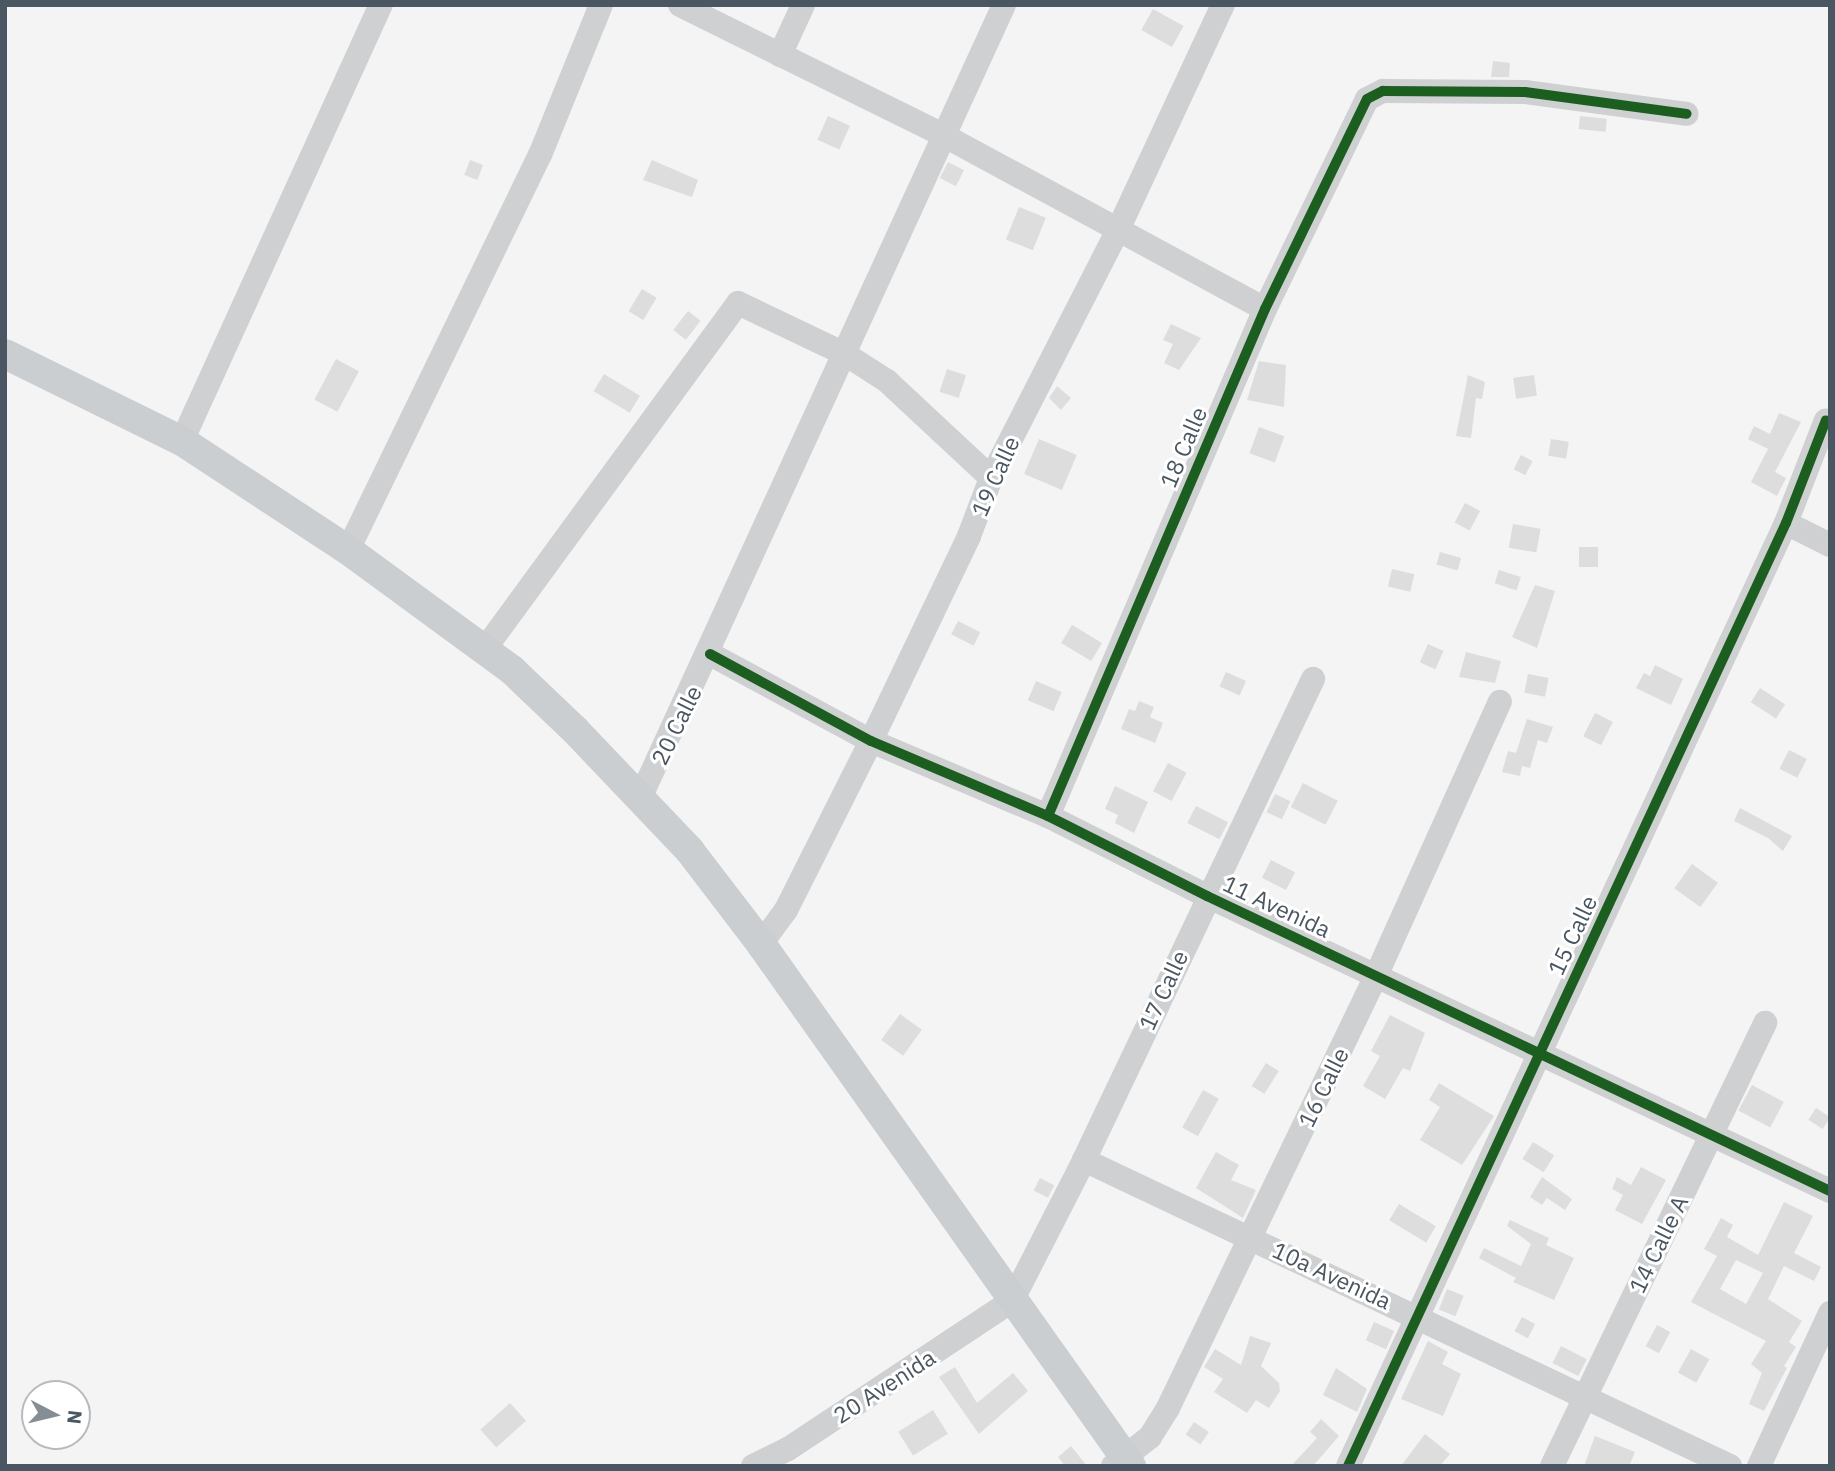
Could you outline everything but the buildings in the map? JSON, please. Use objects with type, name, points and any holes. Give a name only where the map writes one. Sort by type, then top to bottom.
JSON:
[{"type":"main road","points":[[5,354],[182,441],[348,550],[521,679],[641,796],[761,944],[1123,1464]]},
{"type":"street","points":[[182,441],[381,5]]},
{"type":"street","points":[[348,550],[540,155],[601,5]]},
{"type":"street","points":[[680,5],[943,135],[1117,232],[1265,309]]},
{"type":"street","points":[[780,55],[803,5]]},
{"type":"street","name":"20 Calle","points":[[641,796],[710,654],[1004,5]]},
{"type":"street","name":"19 Calle","points":[[761,944],[786,910],[871,741],[970,536],[991,478],[1117,232],[1223,5]]},
{"type":"street","name":"18 Calle","points":[[1048,816],[1265,309],[1367,99],[1383,91],[1525,92],[1688,114]]},
{"type":"street","points":[[484,650],[738,303],[845,354],[887,381],[991,478]]},
{"type":"street","name":"15 Calle","points":[[1348,1466],[1786,523],[1826,420]]},
{"type":"street","points":[[1786,523],[1830,545]]},
{"type":"street","name":"11 Avenida","points":[[710,654],[871,741],[1048,816],[1207,897],[1830,1191]]},
{"type":"street","name":"17 Calle","points":[[1012,1301],[1084,1160],[1313,678]]},
{"type":"street","name":"16 Calle","points":[[1123,1464],[1150,1437],[1168,1408],[1376,976],[1500,702]]},
{"type":"street","name":"14 Calle A","points":[[1552,1466],[1765,1023]]},
{"type":"street","name":"10a Avenida","points":[[1084,1160],[1417,1315],[1730,1466]]},
{"type":"street","name":"20 Avenida","points":[[753,1466],[794,1457],[1012,1301]]},
{"type":"street","points":[[1759,1466],[1830,1313]]},
{"type":"cycle path","points":[[1048,816],[1265,309],[1367,99],[1383,91],[1525,92],[1687,114]]},
{"type":"cycle path","points":[[1348,1466],[1786,523],[1826,420]]},
{"type":"cycle path","points":[[710,654],[871,741],[1048,816],[1207,896],[1830,1191]]}]
